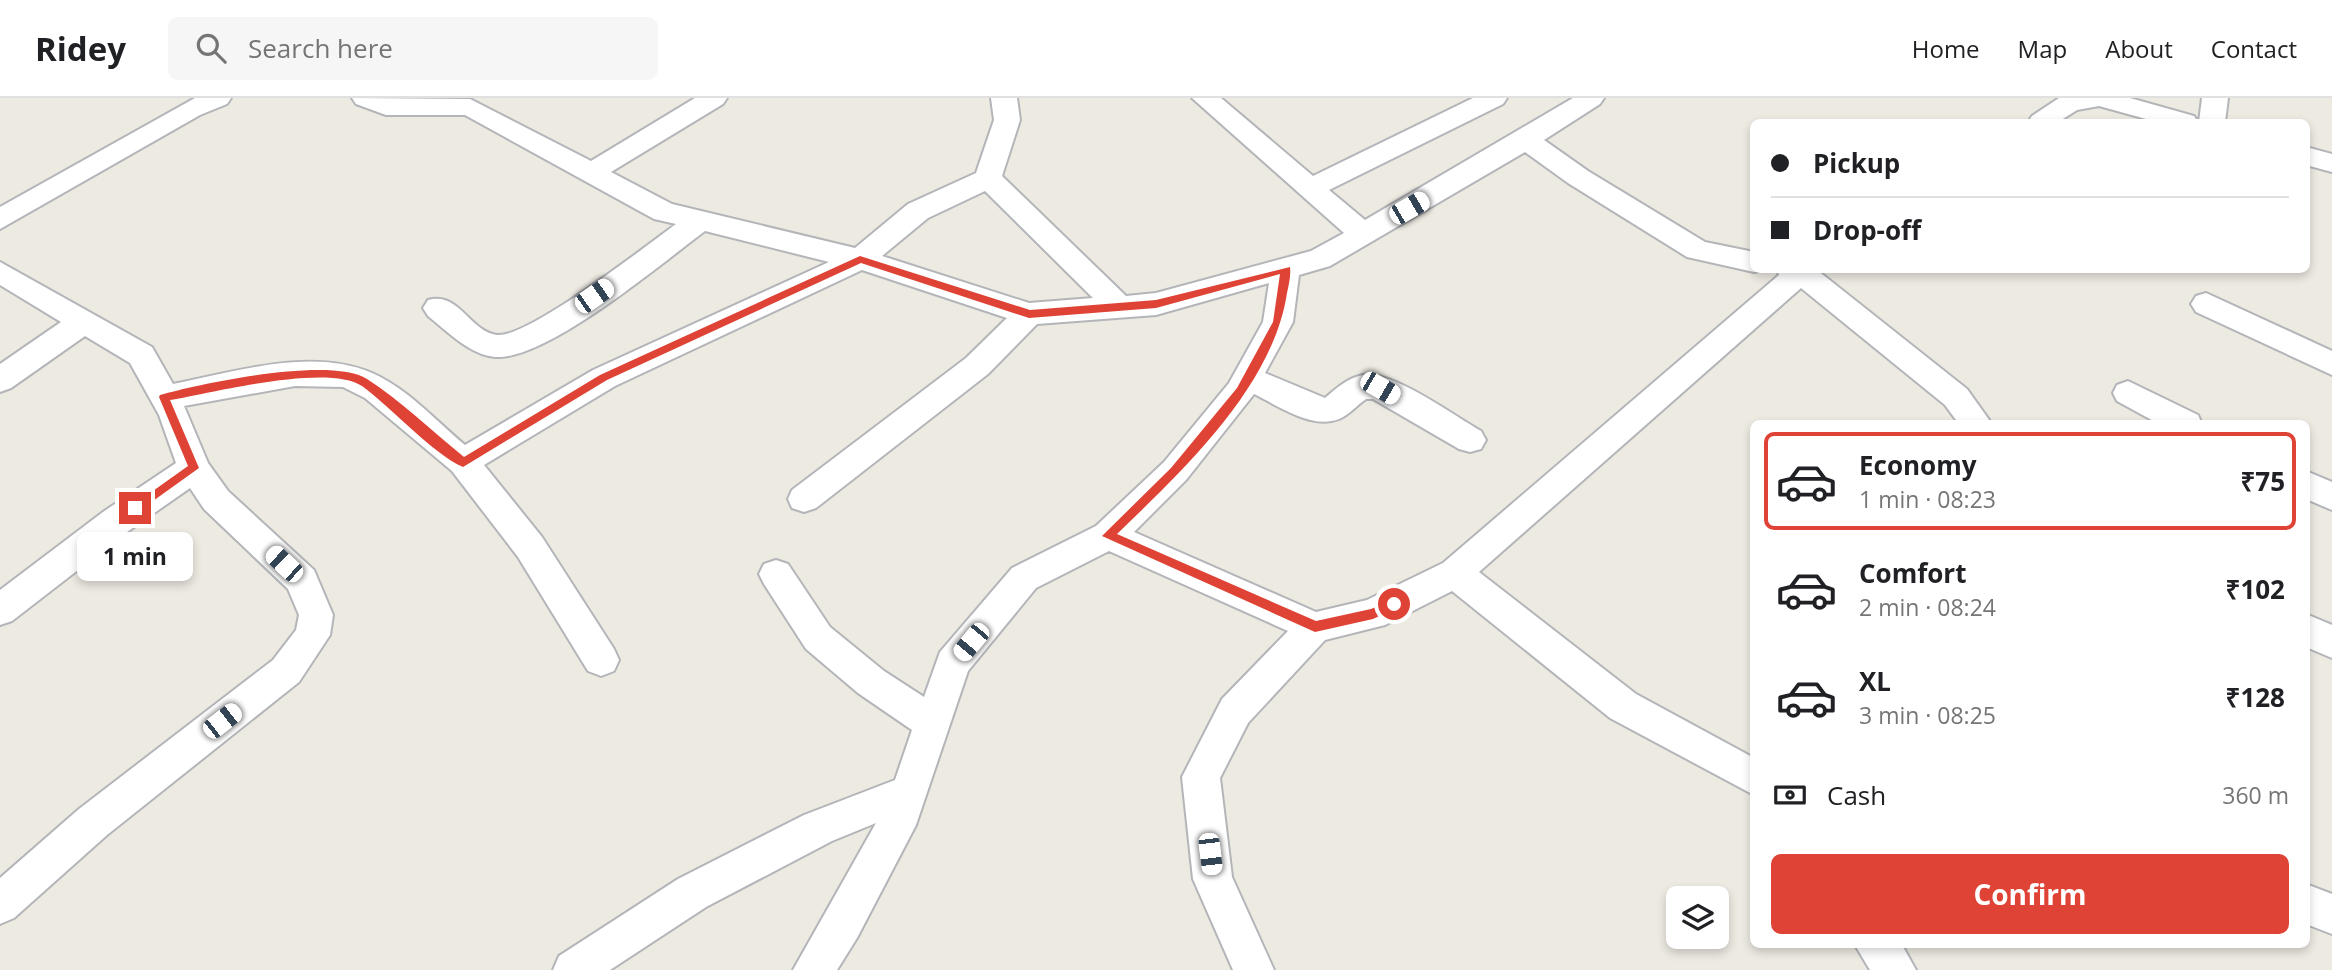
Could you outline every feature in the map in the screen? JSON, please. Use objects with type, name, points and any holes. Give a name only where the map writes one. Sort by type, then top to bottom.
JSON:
[{"type":"street","points":[[4,210],[191,108],[218,98]]},
{"type":"street","points":[[365,98],[386,107],[470,107],[664,212],[860,259],[1029,314],[1156,304],[1320,259],[1525,140],[1591,98]]},
{"type":"street","points":[[592,173],[620,153],[714,98]]},
{"type":"street","points":[[463,462],[604,378],[860,259],[918,211],[988,178],[1007,120],[1004,98]]},
{"type":"street","points":[[1205,98],[1363,234]]},
{"type":"street","points":[[1311,188],[1494,98]]},
{"type":"street","points":[[2045,119],[2068,103],[2099,98],[2174,119]]},
{"type":"street","points":[[2212,119],[2215,98]]},
{"type":"street","points":[[1525,140],[1697,250],[1750,261]]},
{"type":"street","points":[[2310,157],[2332,163]]},
{"type":"street","points":[[988,178],[1119,306]]},
{"type":"street","points":[[438,308],[487,343],[497,346],[516,343],[551,326],[701,221]]},
{"type":"street","points":[[813,970],[843,925],[903,812],[953,663],[1024,578],[1108,536],[1175,471],[1240,391],[1278,322],[1286,269]]},
{"type":"street","points":[[0,272],[141,355],[164,397],[194,468],[216,500],[302,580],[316,615],[312,635],[286,671],[93,822],[0,904]]},
{"type":"street","points":[[1254,970],[1213,879],[1201,777],[1235,711],[1315,627],[1373,614],[1455,573],[1794,273]]},
{"type":"street","points":[[1799,273],[1956,397],[1973,420]]},
{"type":"street","points":[[2206,304],[2327,352]]},
{"type":"street","points":[[804,499],[977,366],[1029,314]]},
{"type":"street","points":[[0,380],[84,321]]},
{"type":"street","points":[[164,397],[286,375],[326,374],[362,381],[463,462],[530,547],[601,660]]},
{"type":"street","points":[[1247,378],[1314,409],[1331,410],[1353,389],[1365,385],[1380,388],[1470,440]]},
{"type":"street","points":[[2128,393],[2179,420]]},
{"type":"street","points":[[0,610],[115,522],[194,468]]},
{"type":"street","points":[[2310,486],[2332,498]]},
{"type":"street","points":[[1108,536],[1315,627]]},
{"type":"street","points":[[1455,573],[1623,706],[1750,776]]},
{"type":"street","points":[[776,574],[818,638],[871,682],[933,723]]},
{"type":"street","points":[[2310,631],[2332,643]]},
{"type":"street","points":[[1720,759],[1750,795]]},
{"type":"street","points":[[573,970],[692,893],[818,828],[909,792]]},
{"type":"street","points":[[2310,906],[2332,914]]},
{"type":"street","points":[[1878,948],[1896,970]]},
{"type":"route","points":[[135,508],[194,468],[174,415],[164,397],[286,375],[326,374],[362,381],[463,462],[604,378],[860,259],[1029,314],[1156,304],[1286,269],[1278,322],[1240,391],[1175,471],[1108,536],[1315,627],[1373,614],[1394,604]]}]
